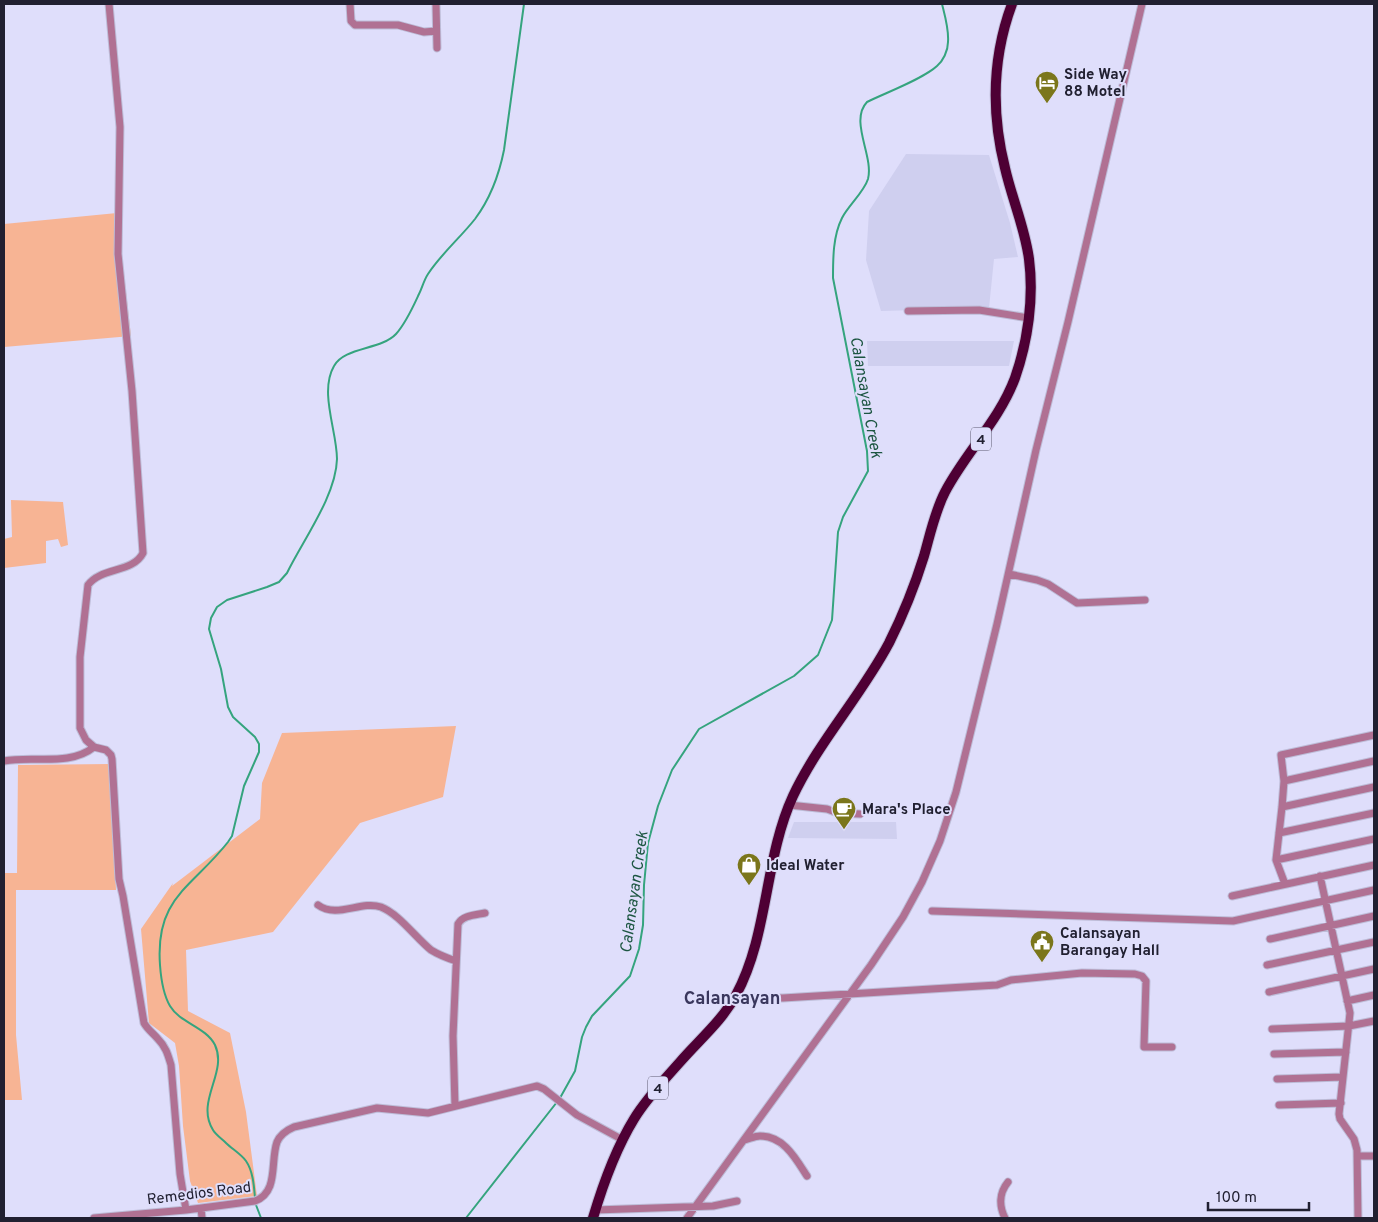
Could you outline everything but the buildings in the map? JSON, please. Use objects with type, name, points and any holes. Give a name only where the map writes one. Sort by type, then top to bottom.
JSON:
[{"type":"highway","name":"4","points":[[594,1214],[611,1164],[634,1118],[735,998],[747,972],[754,948],[778,839],[789,805],[812,760],[888,645],[914,585],[942,497],[965,460],[990,427],[1011,387],[1029,318],[1030,279],[1028,254],[1004,167],[994,107],[996,64],[1012,4]]},
{"type":"street","points":[[109,4],[120,127],[118,254],[132,391],[143,552],[134,563],[91,581],[86,592],[80,657],[80,728],[86,740],[94,747],[106,750],[111,754],[119,879],[144,1023],[167,1051],[171,1065],[180,1174],[186,1210]]},
{"type":"street","points":[[350,4],[351,21],[355,25],[398,26],[424,32],[436,32]]},
{"type":"street","points":[[436,4],[437,48]]},
{"type":"street","points":[[687,1218],[852,994],[903,917],[922,882],[940,841],[956,792],[1009,574],[1036,450],[1070,316],[1142,4]]},
{"type":"street","points":[[908,311],[978,310],[1029,318]]},
{"type":"street","points":[[1009,574],[1048,584],[1077,603],[1145,600]]},
{"type":"street","points":[[1285,884],[1276,860],[1284,781],[1282,755],[1374,735]]},
{"type":"street","points":[[4,762],[17,759],[59,759],[78,756],[87,753],[94,747]]},
{"type":"street","points":[[1284,781],[1374,761]]},
{"type":"street","points":[[1282,807],[1374,787]]},
{"type":"street","points":[[789,805],[827,809],[838,813],[860,814]]},
{"type":"street","points":[[1279,833],[1374,813]]},
{"type":"street","points":[[1276,860],[1374,839]]},
{"type":"street","points":[[1232,896],[1374,864]]},
{"type":"street","points":[[1320,876],[1350,1013],[1340,1117],[1354,1139],[1357,1156],[1358,1218]]},
{"type":"street","points":[[932,911],[1233,921],[1374,890]]},
{"type":"street","points":[[318,905],[329,911],[372,905],[382,907],[432,950],[440,955],[456,960]]},
{"type":"street","points":[[455,1106],[453,1036],[457,932],[460,920],[486,913]]},
{"type":"street","points":[[1270,939],[1374,916]]},
{"type":"street","points":[[1267,966],[1374,942]]},
{"type":"street","points":[[1269,992],[1374,969]]},
{"type":"street","points":[[735,998],[783,998],[997,985],[1011,980],[1082,973],[1135,974],[1142,976],[1146,981],[1144,1047],[1172,1047]]},
{"type":"street","points":[[1347,1001],[1374,995]]},
{"type":"street","points":[[1272,1029],[1349,1026],[1374,1021]]},
{"type":"street","points":[[1274,1054],[1346,1052]]},
{"type":"street","points":[[1276,1079],[1343,1077]]},
{"type":"street","name":"Remedios Road","points":[[94,1218],[186,1210],[255,1201],[262,1198],[270,1187],[277,1142],[285,1132],[294,1127],[377,1108],[428,1113],[537,1086],[544,1089],[577,1116],[623,1140]]},
{"type":"street","points":[[1279,1105],[1341,1103]]},
{"type":"street","points":[[744,1141],[759,1136],[771,1138],[784,1144],[808,1176]]},
{"type":"street","points":[[1357,1156],[1374,1156]]},
{"type":"street","points":[[1005,1218],[1002,1212],[1001,1195],[1002,1188],[1008,1182]]},
{"type":"street","points":[[594,1214],[697,1205],[712,1206],[737,1201]]},
{"type":"street","points":[[201,1208],[202,1218]]},
{"type":"shaded area","points":[[906,154],[989,155],[1010,223],[1018,257],[994,259],[989,308],[881,311],[866,260],[869,211]]},
{"type":"shaded area","points":[[117,213],[131,336],[4,347],[4,224]]},
{"type":"shaded area","points":[[867,341],[1014,341],[1009,366],[868,366]]},
{"type":"shaded area","points":[[11,500],[63,502],[68,545],[61,547],[58,539],[46,541],[46,563],[4,568],[4,539],[12,537]]},
{"type":"shaded area","points":[[456,726],[443,797],[360,823],[273,932],[186,950],[188,1011],[230,1033],[246,1112],[257,1196],[198,1203],[190,1181],[175,1043],[149,1023],[141,929],[173,883],[172,886],[260,819],[262,783],[282,733]]},
{"type":"shaded area","points":[[110,764],[116,890],[16,890],[16,1035],[22,1100],[4,1100],[4,873],[17,873],[18,765]]},
{"type":"shaded area","name":"Mara's Place","points":[[794,822],[896,822],[897,839],[788,838]]},
{"type":"waterway","points":[[255,1198],[253,1179],[246,1161],[216,1134],[208,1119],[209,1098],[218,1066],[215,1045],[206,1034],[174,1012],[163,986],[160,965],[160,942],[163,924],[170,908],[189,883],[215,858],[232,836],[244,786],[259,752],[259,744],[255,737],[233,717],[228,707],[221,669],[209,629],[211,618],[217,607],[227,600],[279,582],[287,573],[318,518],[331,488],[335,473],[336,448],[328,399],[330,376],[334,366],[346,355],[381,343],[396,334],[409,315],[428,274],[475,219],[489,195],[497,178],[504,150],[524,4]]},
{"type":"waterway","name":"Calansayan Creek","points":[[560,1098],[575,1071],[582,1037],[592,1016],[630,976],[639,949],[643,925],[648,843],[658,806],[672,770],[699,729],[794,676],[818,655],[832,620],[838,532],[843,517],[868,471],[867,451],[833,278],[835,240],[842,218],[868,179],[868,160],[860,119],[862,110],[867,102],[904,86],[931,71],[945,56],[948,37],[942,4]]},
{"type":"waterway","name":"Calansayan Creek","points":[[466,1218],[557,1102]]},
{"type":"waterway","points":[[256,1205],[261,1218]]},
{"type":"place","name":"Side Way 88 Motel","points":[[1047,104]]},
{"type":"place","name":"Mara's Place","points":[[844,830]]},
{"type":"place","name":"Ideal Water","points":[[749,886]]},
{"type":"place","name":"Calansayan Barangay Hall","points":[[1042,963]]},
{"type":"district","name":"Calansayan","points":[[732,998]]}]
